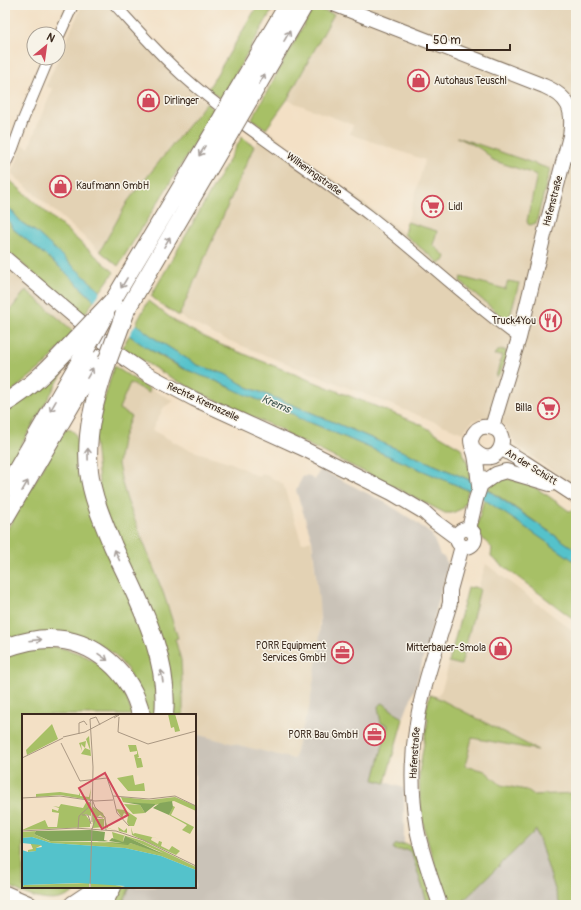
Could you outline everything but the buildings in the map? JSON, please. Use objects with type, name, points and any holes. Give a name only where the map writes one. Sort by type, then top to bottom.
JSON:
[{"type":"highway","points":[[119,308],[93,352],[97,391],[88,434],[89,472],[100,515],[140,605],[155,645],[164,690],[164,714]]},
{"type":"highway","points":[[5,403],[29,387],[52,365],[93,352],[119,308]]},
{"type":"highway","points":[[5,648],[33,640],[51,639],[68,641],[93,651],[108,660],[121,674],[132,689],[141,714]]},
{"type":"highway","points":[[73,905],[94,897],[110,888]]},
{"type":"highway","points":[[5,895],[28,905]]},
{"type":"highway","points":[[5,899],[13,905]]},
{"type":"main road","points":[[119,308],[135,264],[236,92],[294,8]]},
{"type":"main road","points":[[119,308],[148,275],[228,139],[249,101],[294,8]]},
{"type":"main road","points":[[5,489],[93,352]]},
{"type":"main road","points":[[5,519],[93,352]]},
{"type":"street","points":[[63,26],[73,5]]},
{"type":"street","name":"Wilheringstraße","points":[[115,5],[182,75],[217,104],[318,176],[370,216],[519,338]]},
{"type":"street","name":"Hafenstraße","points":[[336,5],[544,86],[565,98],[571,110],[572,122],[570,136],[542,241],[519,338],[492,427],[485,426],[479,428],[475,432],[471,441],[479,486]]},
{"type":"street","points":[[5,165],[46,66]]},
{"type":"street","name":"Rechte Kremszeile","points":[[5,258],[120,356],[147,374],[194,399],[306,450],[424,512],[437,513],[465,536]]},
{"type":"street","points":[[474,453],[485,458],[494,456],[503,442],[498,430],[492,427]]},
{"type":"street","name":"Hafenstraße","points":[[440,905],[418,831],[414,804],[412,773],[413,750],[421,704],[450,602],[450,590],[479,486],[494,456]]},
{"type":"street","name":"An der Schütt","points":[[494,456],[519,458],[576,496]]},
{"type":"street","name":"An der Schütt","points":[[479,486],[496,474],[501,472],[512,472],[524,477],[561,486]]},
{"type":"shaded area","points":[[82,5],[107,5],[178,78],[206,103],[128,201],[100,251],[12,174],[23,145],[29,148],[53,89],[46,86],[55,66],[66,66],[66,41]]},
{"type":"shaded area","points":[[315,5],[576,5],[576,487],[517,446],[503,424],[493,419],[483,418],[473,421],[463,433],[217,336],[179,316],[254,146],[266,129],[404,233],[425,160],[350,134],[353,125],[287,100],[334,14],[313,8]]},
{"type":"shaded area","points":[[5,249],[83,316],[73,331],[26,290],[5,317]]},
{"type":"shaded area","points":[[129,376],[174,401],[164,407],[152,430],[187,449],[232,463],[259,477],[262,473],[283,484],[302,543],[311,540],[319,603],[319,645],[309,709],[294,759],[196,734],[196,714],[183,714],[183,701],[121,503],[111,427]]},
{"type":"shaded area","points":[[320,469],[386,503],[416,522],[432,535],[440,555],[445,558],[447,565],[416,685],[403,719],[385,782],[404,788],[404,844],[395,845],[396,851],[408,850],[412,854],[428,905],[122,905],[130,888],[196,888],[196,734],[294,759],[309,709],[319,645],[320,623],[312,540],[296,490],[303,476],[305,477],[306,475],[315,480]]},
{"type":"shaded area","points":[[486,564],[576,633],[576,686],[571,720],[576,749],[576,793],[533,795],[526,790],[501,785],[485,771],[465,766],[472,738],[536,749],[436,697],[441,691],[445,679],[468,588],[478,588]]},
{"type":"shaded area","points":[[576,686],[576,749],[571,720]]},
{"type":"shaded area","points":[[536,830],[560,905],[459,905]]},
{"type":"green space","points":[[258,5],[275,5],[221,99],[208,89]]},
{"type":"green space","points":[[313,8],[334,14],[287,100],[266,129],[252,119]]},
{"type":"green space","points":[[206,103],[214,110],[118,266],[100,251],[128,201]]},
{"type":"green space","points":[[242,137],[254,146],[179,316],[151,296]]},
{"type":"green space","points":[[457,137],[550,169],[536,223],[530,225],[527,221],[537,175],[492,160],[481,149]]},
{"type":"green space","points":[[5,176],[114,272],[100,292],[36,232],[22,223],[5,205]]},
{"type":"green space","points":[[5,217],[9,221],[12,228],[62,269],[94,301],[83,316],[5,249]]},
{"type":"green space","points":[[407,222],[437,231],[433,245],[446,257],[444,261],[439,263],[404,234]]},
{"type":"green space","points":[[461,277],[505,289],[508,281],[519,283],[509,320],[506,320],[460,281]]},
{"type":"green space","points":[[26,290],[73,331],[48,362],[5,397],[5,317]]},
{"type":"green space","points":[[148,301],[176,322],[214,342],[420,424],[461,448],[470,469],[470,480],[247,387],[225,374],[197,365],[154,338],[136,324]]},
{"type":"green space","points":[[129,335],[156,354],[184,369],[212,379],[295,415],[299,419],[314,424],[468,490],[466,501],[461,509],[452,513],[445,513],[284,433],[284,431],[201,393],[161,372],[123,347]]},
{"type":"green space","points":[[505,350],[508,356],[500,373],[496,377],[502,355],[494,355],[496,352]]},
{"type":"green space","points":[[70,358],[71,359],[5,473],[5,409]]},
{"type":"green space","points":[[114,366],[149,389],[149,393],[130,383],[120,406],[119,409],[131,416],[122,440],[118,464],[127,500],[164,595],[178,638],[175,639],[181,660],[183,714],[169,714],[101,501],[94,435]]},
{"type":"green space","points":[[67,429],[75,433],[78,448],[82,448],[150,647],[159,714],[148,714],[127,669],[113,653],[98,643],[5,640],[5,533],[65,430]]},
{"type":"green space","points":[[505,478],[529,484],[569,511],[573,510],[576,512],[576,550],[488,489],[492,483]]},
{"type":"green space","points":[[484,499],[576,562],[576,621],[491,557],[492,548],[476,530]]},
{"type":"green space","points":[[474,587],[480,589],[461,665],[449,662],[468,588]]},
{"type":"green space","points":[[50,646],[73,651],[94,661],[112,675],[119,684],[133,714],[22,714],[22,888],[78,888],[71,894],[53,900],[33,897],[5,883],[5,656],[18,651]]},
{"type":"green space","points":[[430,695],[538,750],[472,738],[465,766],[485,771],[501,785],[526,790],[533,795],[576,793],[576,905],[560,905],[536,830],[459,905],[447,905],[424,829],[420,804],[419,773],[428,719],[425,714]]},
{"type":"green space","points":[[383,703],[403,719],[385,783],[374,780],[388,725],[381,723],[378,707]]},
{"type":"green space","points":[[407,844],[412,848],[420,862],[434,905],[428,905],[412,854],[408,850],[394,850],[393,848],[395,845]]},
{"type":"green space","points":[[117,888],[130,888],[122,905],[109,905]]},
{"type":"water","name":"Krems","points":[[5,205],[22,223],[36,232],[136,324],[154,338],[197,365],[225,374],[247,387],[298,407],[479,484],[576,550],[576,562],[475,493],[314,424],[299,419],[295,415],[183,368],[144,346],[129,335],[62,269],[12,228],[9,221],[5,217]]},
{"type":"pier","points":[[102,290],[137,322],[128,337],[93,303]]},
{"type":"place","name":"Autohaus Teuschl","points":[[418,81]]},
{"type":"place","name":"Dirlinger","points":[[149,101]]},
{"type":"place","name":"Kaufmann GmbH","points":[[60,186]]},
{"type":"place","name":"Lidl","points":[[433,207]]},
{"type":"place","name":"Truck4You","points":[[551,321]]},
{"type":"place","name":"Billa","points":[[548,408]]},
{"type":"place","name":"Mitterbauer-Smola","points":[[501,648]]},
{"type":"place","name":"PORR Equipment Services GmbH","points":[[342,652]]},
{"type":"place","name":"PORR Bau GmbH","points":[[374,735]]}]
